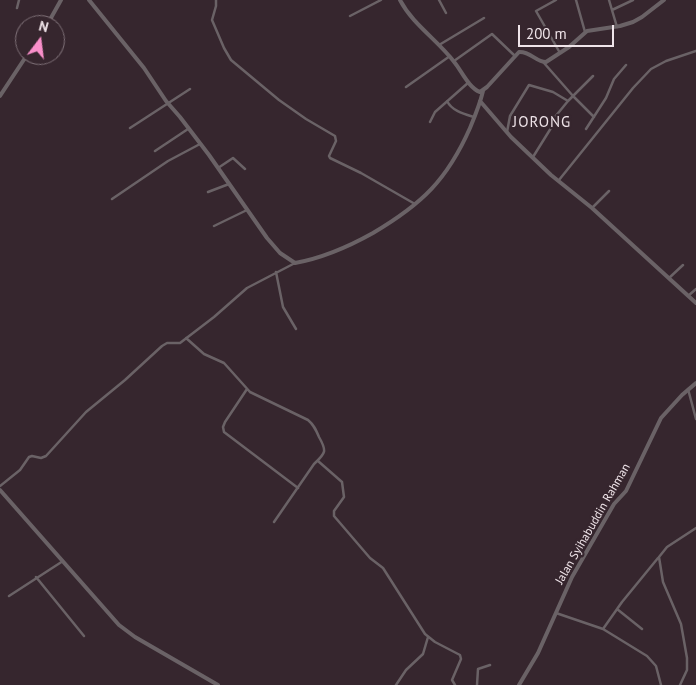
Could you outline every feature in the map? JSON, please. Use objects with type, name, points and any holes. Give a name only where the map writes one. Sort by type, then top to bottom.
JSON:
[{"type":"street","points":[[17,8],[19,0]]},
{"type":"street","points":[[53,15],[61,0]]},
{"type":"street","points":[[89,0],[140,61],[168,104],[218,168],[272,245],[294,264]]},
{"type":"street","points":[[216,0],[212,20],[231,60],[279,100],[335,136],[336,141],[329,156],[330,158],[416,204]]},
{"type":"street","points":[[350,16],[381,0]]},
{"type":"street","points":[[400,0],[407,12],[450,56],[468,82],[477,91],[483,92]]},
{"type":"street","points":[[440,0],[446,13]]},
{"type":"street","points":[[556,0],[536,11],[560,53]]},
{"type":"street","points":[[576,0],[585,32]]},
{"type":"street","points":[[609,0],[617,26]]},
{"type":"street","points":[[612,10],[633,0]]},
{"type":"street","points":[[544,62],[560,53],[585,32],[638,20],[664,0]]},
{"type":"street","points":[[439,45],[484,18]]},
{"type":"street","points":[[454,61],[492,34],[515,56]]},
{"type":"street","points":[[558,181],[633,88],[651,69],[666,61],[696,51]]},
{"type":"street","points":[[0,486],[20,470],[29,457],[41,458],[46,456],[86,412],[162,346],[167,343],[178,344],[214,317],[247,288],[294,264],[341,250],[392,221],[416,204],[434,187],[456,157],[483,92],[515,56],[523,52],[544,62],[594,117]]},
{"type":"street","points":[[406,87],[450,56]]},
{"type":"street","points":[[0,96],[20,65]]},
{"type":"street","points":[[586,129],[606,98],[614,79],[626,65]]},
{"type":"street","points":[[532,157],[551,128],[550,123],[568,100],[593,76]]},
{"type":"street","points":[[430,122],[435,112],[468,82]]},
{"type":"street","points":[[507,132],[510,116],[529,84],[553,92],[568,100]]},
{"type":"street","points":[[130,128],[190,89]]},
{"type":"street","points":[[447,101],[449,106],[474,117]]},
{"type":"street","points":[[480,102],[532,157],[592,208],[696,303]]},
{"type":"street","points":[[155,151],[188,129]]},
{"type":"street","points":[[112,199],[168,161],[200,144]]},
{"type":"street","points":[[218,168],[234,158],[245,169]]},
{"type":"street","points":[[208,192],[229,184]]},
{"type":"street","points":[[592,208],[609,191]]},
{"type":"street","points":[[214,226],[247,210]]},
{"type":"street","points":[[668,279],[684,265]]},
{"type":"street","points":[[276,272],[284,307],[296,329]]},
{"type":"street","points":[[688,296],[696,289]]},
{"type":"street","points":[[186,338],[204,354],[222,361],[247,389],[256,396],[305,417],[311,422],[324,447],[324,455],[274,522]]},
{"type":"street","name":"Jalan Syihabuddin Rahman","points":[[519,685],[538,654],[572,577],[614,504],[626,492],[662,418],[672,405],[696,383]]},
{"type":"street","points":[[247,389],[225,422],[224,432],[298,488]]},
{"type":"street","points":[[688,389],[696,419]]},
{"type":"street","points":[[318,461],[340,479],[343,484],[344,497],[334,511],[334,516],[370,558],[383,568],[418,625],[428,637],[441,646],[458,653],[460,656],[461,659],[452,680],[455,685]]},
{"type":"street","points":[[0,490],[114,620],[130,633],[218,685]]},
{"type":"street","points":[[603,629],[667,547],[696,528]]},
{"type":"street","points":[[659,556],[663,582],[681,624],[687,658],[686,670],[680,685]]},
{"type":"street","points":[[9,596],[63,561]]},
{"type":"street","points":[[36,577],[84,636]]},
{"type":"street","points":[[617,609],[642,629]]},
{"type":"street","points":[[555,613],[603,629],[650,658],[658,671],[661,685]]},
{"type":"street","points":[[396,685],[406,670],[423,654],[428,637]]},
{"type":"street","points":[[477,685],[478,669],[490,665]]},
{"type":"district","name":"JORONG","points":[[542,123]]}]
